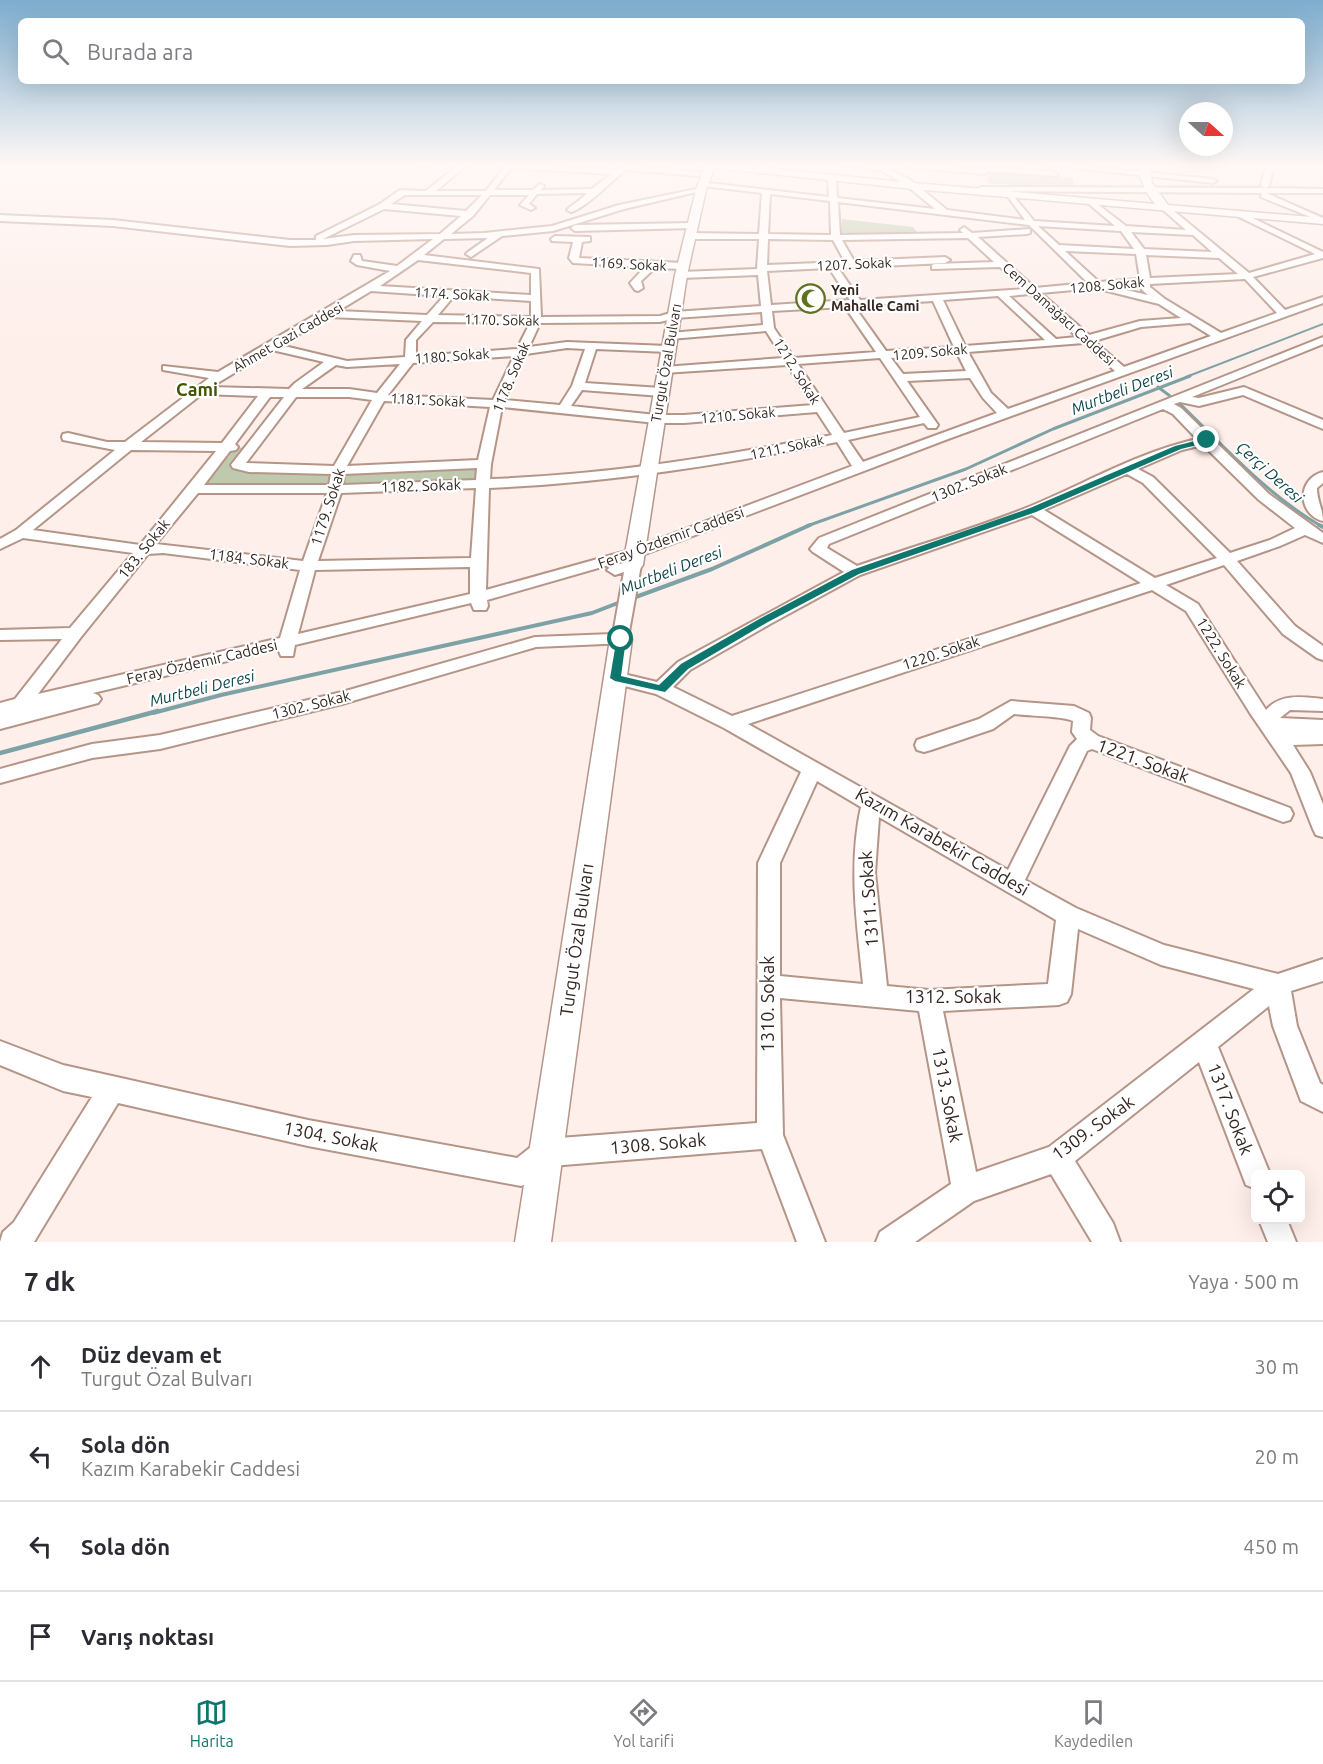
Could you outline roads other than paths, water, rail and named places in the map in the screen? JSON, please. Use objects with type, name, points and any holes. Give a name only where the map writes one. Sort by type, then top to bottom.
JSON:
[{"type":"main road","name":"Turgut Özal Bulvarı","points":[[634,559],[664,370],[693,222]]},
{"type":"main road","name":"Turgut Özal Bulvarı","points":[[533,1242],[621,639]]},
{"type":"street","points":[[90,222],[311,243],[354,238],[500,235],[553,228],[691,231],[763,238],[970,235],[1035,227]]},
{"type":"street","points":[[311,243],[352,222]]},
{"type":"street","name":"Ahmet Gazi Caddesi","points":[[0,544],[21,532],[200,390],[329,314],[397,269],[460,222]]},
{"type":"street","points":[[553,228],[573,222]]},
{"type":"street","name":"1212. Sokak","points":[[764,222],[762,270],[769,328],[860,468]]},
{"type":"street","points":[[835,222],[836,237],[850,265]]},
{"type":"street","name":"Cem Damağacı Caddesi","points":[[955,222],[1122,371]]},
{"type":"street","points":[[1003,222],[1035,227],[1195,233]]},
{"type":"street","points":[[1031,222],[1097,286],[1161,301]]},
{"type":"street","points":[[1117,222],[1127,230],[1142,251],[1145,288],[1161,301],[1220,337]]},
{"type":"street","points":[[1179,222],[1246,276],[1284,315]]},
{"type":"street","points":[[1254,222],[1323,255]]},
{"type":"street","points":[[553,228],[559,231],[554,242],[596,239]]},
{"type":"street","points":[[471,254],[500,235]]},
{"type":"street","points":[[460,248],[476,236]]},
{"type":"street","points":[[923,236],[930,244]]},
{"type":"street","name":"1169. Sokak","points":[[578,239],[574,258],[576,261],[652,265],[682,271]]},
{"type":"street","points":[[1056,248],[1221,255]]},
{"type":"street","points":[[938,252],[948,263]]},
{"type":"street","name":"1208. Sokak","points":[[674,315],[937,298],[1146,281],[1246,276],[1323,255]]},
{"type":"street","points":[[357,257],[356,261],[360,263],[397,269]]},
{"type":"street","name":"1178. Sokak","points":[[414,257],[536,271],[536,321],[519,352],[497,403],[484,464],[478,562],[479,602]]},
{"type":"street","name":"1207. Sokak","points":[[682,271],[948,263]]},
{"type":"street","name":"1207. Sokak","points":[[834,268],[850,265],[1003,264]]},
{"type":"street","points":[[638,288],[635,283],[639,276],[648,271],[652,265]]},
{"type":"street","points":[[834,268],[883,356],[901,378],[926,419],[943,436]]},
{"type":"street","name":"1174. Sokak","points":[[368,288],[450,295],[536,298]]},
{"type":"street","points":[[1000,293],[1054,343]]},
{"type":"street","name":"1179. Sokak","points":[[287,648],[309,566],[336,488],[338,470],[380,397],[410,359],[411,340],[450,295]]},
{"type":"street","points":[[937,298],[974,375],[998,411],[1007,414]]},
{"type":"street","name":"Feray Özdemir Caddesi","points":[[0,710],[287,648],[479,602],[634,559],[943,436],[1323,300]]},
{"type":"street","name":"1170. Sokak","points":[[329,314],[427,320],[536,321],[649,319],[674,315]]},
{"type":"street","name":"1209. Sokak","points":[[664,370],[792,363],[1054,343],[1088,339],[1140,324],[1194,320]]},
{"type":"street","points":[[1074,328],[1140,324]]},
{"type":"street","name":"1180. Sokak","points":[[273,347],[347,364],[519,352],[567,345],[669,342],[769,328]]},
{"type":"street","points":[[1164,404],[1323,340]]},
{"type":"street","points":[[564,408],[578,386],[591,346]]},
{"type":"street","points":[[332,362],[299,385],[238,465],[249,468],[338,470],[484,464]]},
{"type":"street","points":[[167,368],[221,376]]},
{"type":"street","points":[[901,378],[974,375]]},
{"type":"street","points":[[578,386],[661,392]]},
{"type":"street","name":"1181. Sokak","points":[[200,390],[349,393],[380,397],[564,408],[656,419]]},
{"type":"street","points":[[1179,397],[1199,402],[1244,391],[1323,425]]},
{"type":"street","name":"183. Sokak","points":[[21,704],[75,633],[194,489],[267,393]]},
{"type":"street","points":[[1164,404],[1177,411],[1247,481],[1305,529],[1323,539]]},
{"type":"street","name":"1302. Sokak","points":[[855,572],[818,549],[824,541],[1164,404]]},
{"type":"street","name":"1210. Sokak","points":[[656,419],[684,419],[820,408]]},
{"type":"street","name":"1211. Sokak","points":[[647,472],[715,462],[926,419]]},
{"type":"street","points":[[68,437],[107,446],[250,448]]},
{"type":"street","points":[[661,689],[684,666],[855,572],[1033,510],[1178,447],[1207,440]]},
{"type":"street","points":[[1126,468],[1148,480],[1227,559],[1289,630],[1323,654]]},
{"type":"street","name":"1182. Sokak","points":[[194,489],[481,484],[534,482],[647,472]]},
{"type":"street","points":[[1323,476],[1310,487],[1309,500],[1314,510],[1323,517]]},
{"type":"street","name":"1222. Sokak","points":[[1033,510],[1192,608],[1299,772],[1323,829]]},
{"type":"street","name":"1220. Sokak","points":[[731,723],[1122,595],[1275,543],[1305,529]]},
{"type":"street","name":"1184. Sokak","points":[[21,532],[144,550],[164,548],[309,566],[478,562]]},
{"type":"street","points":[[621,639],[634,559]]},
{"type":"street","points":[[0,635],[75,633]]},
{"type":"street","name":"1302. Sokak","points":[[0,776],[92,751],[160,742],[342,698],[535,642],[621,639]]},
{"type":"street","points":[[0,722],[287,648]]},
{"type":"street","name":"Kazım Karabekir Caddesi","points":[[615,678],[661,689],[731,723],[1068,915],[1161,955],[1278,985]]},
{"type":"street","points":[[1273,732],[1274,709],[1285,703],[1323,705]]},
{"type":"street","points":[[924,745],[986,724],[1011,708],[1019,707],[1032,711],[1068,711],[1082,718],[1080,732],[1091,741]]},
{"type":"street","points":[[1273,732],[1323,727]]},
{"type":"street","points":[[1273,732],[1323,737]]},
{"type":"street","name":"1221. Sokak","points":[[1013,884],[1080,746],[1091,741],[1283,814]]},
{"type":"street","name":"1310. Sokak","points":[[811,1242],[770,1135],[768,986],[769,863],[813,768]]},
{"type":"street","name":"1311. Sokak","points":[[872,802],[867,822],[864,862],[876,996]]},
{"type":"street","name":"1312. Sokak","points":[[768,986],[928,1001],[1059,994],[1068,915]]},
{"type":"street","points":[[1323,970],[1278,985],[1285,1026],[1310,1092],[1323,1099]]},
{"type":"street","name":"1309. Sokak","points":[[890,1242],[966,1190],[1058,1158],[1278,985]]},
{"type":"street","name":"1313. Sokak","points":[[928,1001],[966,1190]]},
{"type":"street","name":"1317. Sokak","points":[[1204,1044],[1254,1170]]},
{"type":"street","name":"1304. Sokak","points":[[0,1053],[63,1078],[308,1133],[521,1172],[546,1153]]},
{"type":"street","points":[[13,1242],[24,1232],[112,1089]]},
{"type":"street","name":"1308. Sokak","points":[[546,1153],[770,1135]]},
{"type":"street","points":[[1058,1158],[1103,1233],[1106,1242]]},
{"type":"street","points":[[1275,1224],[1282,1242]]},
{"type":"waterway","name":"Murtbeli Deresi","points":[[1186,377],[1323,324]]},
{"type":"waterway","name":"Murtbeli Deresi","points":[[1159,388],[1190,376]]},
{"type":"waterway","name":"Murtbeli Deresi","points":[[807,526],[966,469],[1053,429],[1159,388]]},
{"type":"waterway","name":"Çerçi Deresi","points":[[1159,388],[1170,396]]},
{"type":"waterway","name":"Çerçi Deresi","points":[[1179,403],[1264,485],[1301,514],[1321,526]]},
{"type":"waterway","name":"Murtbeli Deresi","points":[[633,598],[712,569],[810,525]]},
{"type":"waterway","name":"Murtbeli Deresi","points":[[153,713],[221,695],[592,613],[623,601]]},
{"type":"waterway","name":"Murtbeli Deresi","points":[[0,753],[158,711]]},
{"type":"place","name":"Yeni Mahalle Cami","points":[[810,298]]},
{"type":"district","name":"Cami","points":[[197,390]]}]
